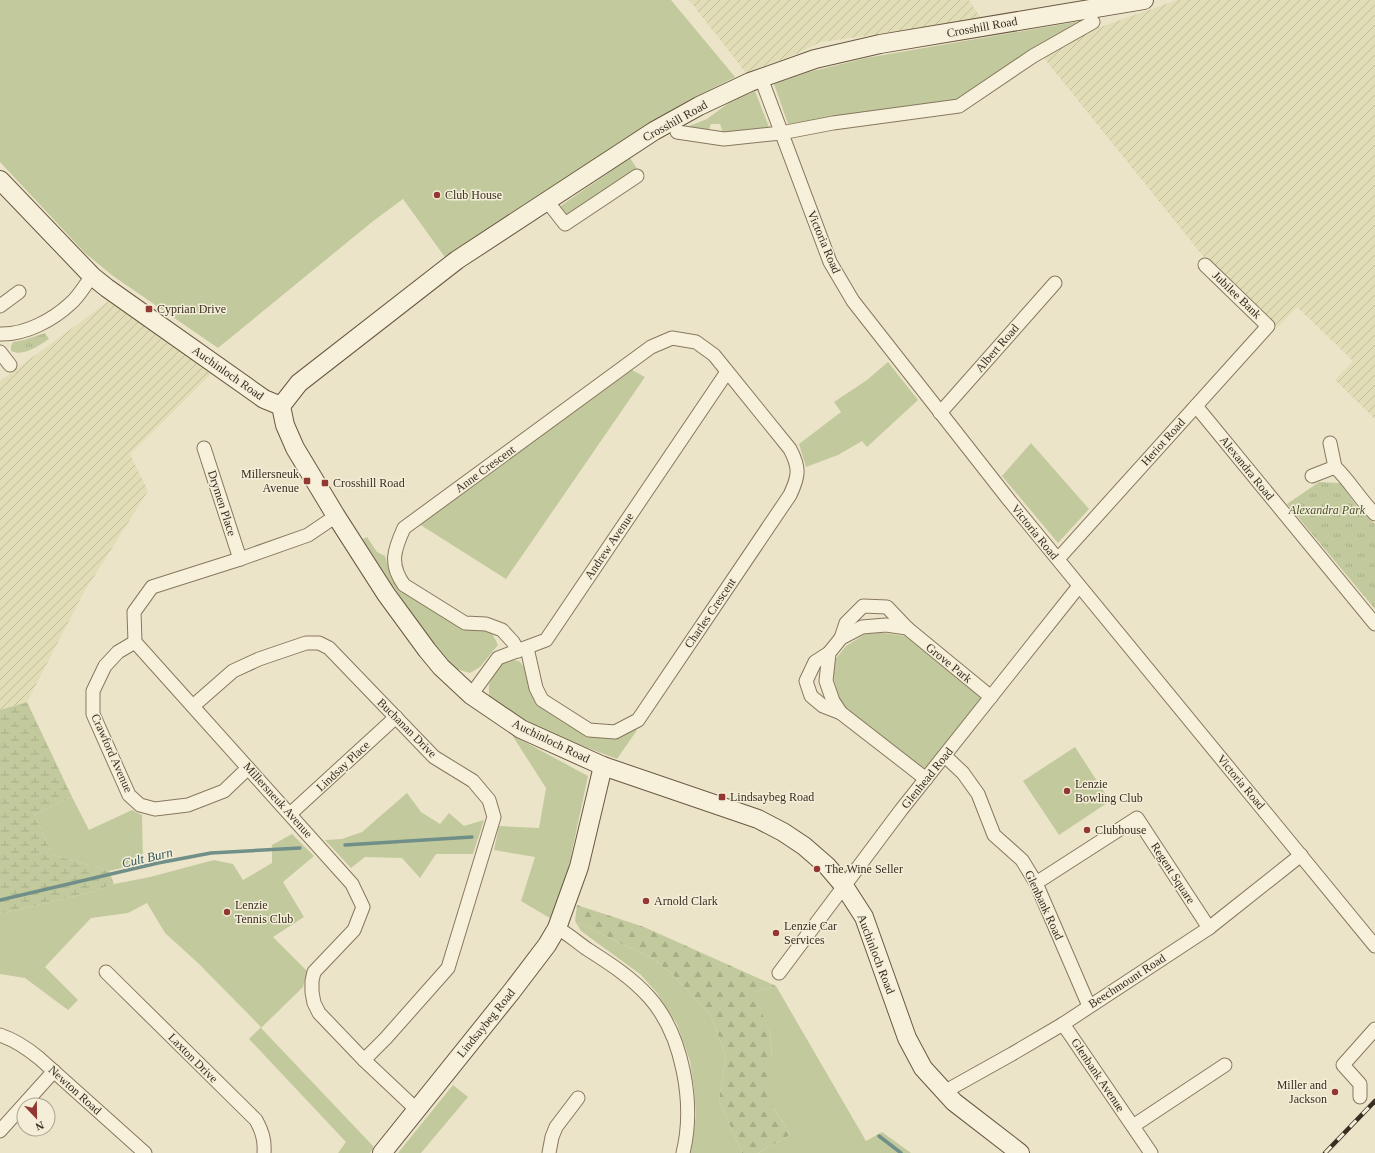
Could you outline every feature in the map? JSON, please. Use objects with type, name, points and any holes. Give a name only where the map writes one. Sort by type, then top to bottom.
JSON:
[{"type":"main road","name":"Crosshill Road","points":[[281,406],[299,383],[457,260],[654,131],[699,106],[761,78],[815,59],[880,44],[1144,0]]},
{"type":"main road","name":"Auchinloch Road","points":[[0,180],[92,276],[264,399],[281,406],[285,425],[295,448],[386,594],[441,667],[471,695],[521,729],[603,766],[758,819],[783,832],[804,846],[827,866],[844,886],[864,917],[908,1038],[923,1068],[954,1102],[1020,1153]]},
{"type":"main road","name":"Lindsaybeg Road","points":[[382,1153],[538,958],[557,928],[579,867],[603,766]]},
{"type":"street","name":"Crosshill Road","points":[[677,132],[724,139],[781,133],[833,123],[959,106],[1033,56],[1093,22]]},
{"type":"street","name":"Victoria Road","points":[[761,78],[830,262],[854,301],[940,413],[1079,586],[1375,946]]},
{"type":"street","points":[[547,201],[564,224],[637,176]]},
{"type":"street","name":"Jubilee Bank","points":[[1205,265],[1268,326]]},
{"type":"street","points":[[0,334],[8,334],[24,330],[40,324],[56,314],[71,303],[92,276]]},
{"type":"street","name":"Albert Road","points":[[940,413],[1055,283]]},
{"type":"street","points":[[0,306],[19,292]]},
{"type":"street","name":"Heriot Road","points":[[1058,559],[1268,326]]},
{"type":"street","name":"Anne Crescent","points":[[522,649],[502,630],[486,624],[465,622],[404,585],[398,576],[395,567],[395,548],[404,528],[651,347],[672,338],[696,342],[714,355],[727,372]]},
{"type":"street","points":[[0,352],[10,365]]},
{"type":"street","name":"Andrew Avenue","points":[[471,695],[498,658],[546,640],[727,372]]},
{"type":"street","name":"Charles Crescent","points":[[522,649],[536,688],[542,700],[589,730],[615,732],[638,720],[790,495],[797,479],[797,461],[790,449],[727,372]]},
{"type":"street","name":"Alexandra Road","points":[[1196,406],[1375,624]]},
{"type":"street","points":[[1330,443],[1335,467],[1346,477],[1366,506],[1375,514]]},
{"type":"street","name":"Drymen Place","points":[[204,448],[240,559]]},
{"type":"street","points":[[1312,476],[1335,467]]},
{"type":"street","points":[[135,642],[134,612],[152,587],[240,559],[308,535],[336,516]]},
{"type":"street","name":"Glenhead Road","points":[[779,973],[926,779],[1079,586]]},
{"type":"street","name":"Grove Park","points":[[926,779],[841,713],[823,706],[811,696],[806,681],[815,662],[829,653],[841,638],[846,622],[863,606],[887,607],[907,628],[991,697]]},
{"type":"street","name":"Grove Park","points":[[841,638],[862,626],[886,624],[907,628]]},
{"type":"street","name":"Millersneuk Avenue","points":[[135,642],[352,884],[363,907],[354,930],[314,972],[312,981],[314,1002],[319,1013],[364,1060],[417,1110]]},
{"type":"street","name":"Crawford Avenue","points":[[135,642],[118,652],[105,666],[93,691],[93,714],[129,795],[140,805],[155,809],[188,805],[224,791],[248,768]]},
{"type":"street","name":"Buchanan Drive","points":[[193,706],[233,671],[259,659],[306,643],[319,643],[329,648],[434,757],[473,781],[490,800],[494,817],[448,968],[386,1038],[364,1060]]},
{"type":"street","name":"Grove Park","points":[[829,653],[826,681],[833,701],[841,713]]},
{"type":"street","name":"Lindsay Place","points":[[290,814],[396,717]]},
{"type":"street","name":"Glenbank Road","points":[[945,756],[963,773],[978,794],[994,835],[1022,860],[1036,882],[1089,1006]]},
{"type":"street","name":"Regent Square","points":[[1036,882],[1137,818],[1209,928]]},
{"type":"street","name":"Beechmount Road","points":[[944,1092],[1063,1024],[1209,928],[1301,855]]},
{"type":"street","points":[[557,928],[625,974],[650,998],[664,1018],[682,1065],[686,1090],[688,1116],[683,1153]]},
{"type":"street","name":"Laxton Drive","points":[[106,972],[256,1120],[263,1137],[264,1153]]},
{"type":"street","name":"Glenbank Avenue","points":[[1063,1024],[1151,1153]]},
{"type":"street","points":[[1360,1096],[1360,1084],[1343,1065],[1375,1029]]},
{"type":"street","name":"Newton Road","points":[[0,1035],[26,1047],[145,1153]]},
{"type":"street","points":[[1133,1126],[1225,1065]]},
{"type":"street","points":[[0,1131],[54,1071]]},
{"type":"street","points":[[549,1153],[552,1137],[556,1127],[578,1098]]},
{"type":"shaded area","points":[[689,0],[969,0],[981,18],[821,42],[796,54],[746,73]]},
{"type":"shaded area","points":[[1177,0],[1375,0],[1375,419],[1335,380],[1353,361],[1297,307],[1277,328],[1203,256],[1043,57],[1086,32]]},
{"type":"shaded area","points":[[109,301],[213,372],[130,454],[148,491],[83,594],[27,702],[0,710],[0,381]]},
{"type":"green space","points":[[0,0],[671,0],[735,77],[689,100],[624,139],[447,260],[403,199],[372,222],[218,348],[113,276],[85,253],[0,162]]},
{"type":"green space","points":[[1087,20],[958,102],[788,124],[774,84],[809,72],[866,58]]},
{"type":"green space","points":[[755,91],[769,127],[723,133],[720,124],[711,124],[708,132],[684,128],[707,119],[734,99]]},
{"type":"green space","points":[[630,158],[638,170],[567,218],[559,207]]},
{"type":"green space","points":[[45,333],[49,339],[36,347],[21,353],[11,351],[13,342]]},
{"type":"green space","points":[[888,362],[918,400],[867,447],[862,441],[838,455],[806,467],[799,444],[841,412],[834,402],[867,380]]},
{"type":"green space","points":[[632,370],[645,377],[506,579],[419,524]]},
{"type":"green space","points":[[1031,443],[1089,509],[1058,543],[1002,476]]},
{"type":"green space","name":"Alexandra Park","points":[[1319,482],[1340,483],[1361,512],[1375,524],[1375,609],[1287,504]]},
{"type":"green space","points":[[367,537],[377,552],[385,556],[389,570],[395,580],[491,631],[498,645],[480,667],[470,673],[456,669],[443,658],[391,583],[363,539]]},
{"type":"green space","points":[[867,633],[884,633],[905,636],[981,698],[925,769],[846,708],[840,700],[834,681],[834,661],[846,646]]},
{"type":"green space","points":[[509,659],[519,661],[526,669],[532,690],[589,734],[634,728],[637,730],[617,759],[535,728],[495,704],[489,695],[489,684],[501,664]]},
{"type":"green space","points":[[27,702],[72,797],[34,815],[53,855],[109,871],[114,884],[88,893],[0,914],[0,710]]},
{"type":"green space","points":[[512,735],[588,776],[565,884],[553,920],[521,901],[535,857],[494,850],[499,826],[539,828],[546,788]]},
{"type":"green space","name":"Lenzie Bowling Club","points":[[1075,747],[1110,801],[1059,835],[1023,781]]},
{"type":"green space","points":[[407,793],[421,812],[440,824],[449,813],[464,826],[484,820],[473,854],[436,854],[420,878],[402,858],[365,857],[351,868],[325,840],[342,839],[362,832]]},
{"type":"green space","points":[[72,797],[89,830],[132,810],[142,815],[143,863],[109,871],[53,855],[34,815]]},
{"type":"green space","points":[[292,834],[314,856],[283,882],[304,917],[273,937],[307,971],[303,987],[261,1028],[374,1147],[370,1153],[338,1153],[346,1142],[249,1039],[261,1027],[198,963],[165,933],[147,903],[128,913],[91,918],[45,967],[78,1000],[68,1010],[25,978],[0,974],[0,914],[214,860],[233,864],[243,880],[272,863],[272,845]]},
{"type":"green space","points":[[577,905],[644,927],[776,986],[754,992],[770,1033],[772,1058],[772,1105],[790,1135],[758,1153],[742,1153],[719,1100],[726,1056],[711,1016],[673,975],[653,959],[575,921]]},
{"type":"green space","points":[[575,921],[653,959],[673,975],[711,1016],[726,1056],[719,1100],[742,1153],[691,1153],[696,1115],[694,1088],[690,1061],[677,1024],[657,993],[640,974],[581,931]]},
{"type":"green space","points":[[776,986],[866,1141],[882,1132],[911,1153],[758,1153],[790,1135],[772,1105],[772,1058],[770,1033],[753,992]]},
{"type":"green space","points":[[453,1085],[468,1097],[421,1153],[398,1153]]},
{"type":"waterway","name":"Cult Burn","points":[[345,845],[472,837]]},
{"type":"waterway","name":"Cult Burn","points":[[0,900],[158,863],[211,853],[300,848]]},
{"type":"waterway","name":"Cult Burn","points":[[879,1136],[901,1153]]},
{"type":"railway","points":[[1325,1153],[1375,1101]]},
{"type":"place","name":"Club House","points":[[437,195]]},
{"type":"place","name":"Cyprian Drive","points":[[149,309]]},
{"type":"place","name":"Millersneuk Avenue","points":[[307,481]]},
{"type":"place","name":"Crosshill Road","points":[[325,483]]},
{"type":"place","name":"Lenzie Bowling Club","points":[[1067,791]]},
{"type":"place","name":"Lindsaybeg Road","points":[[722,797]]},
{"type":"place","name":"Clubhouse","points":[[1087,830]]},
{"type":"place","name":"The Wine Seller","points":[[817,869]]},
{"type":"place","name":"Arnold Clark","points":[[646,901]]},
{"type":"place","name":"Lenzie Tennis Club","points":[[227,912]]},
{"type":"place","name":"Lenzie Car Services","points":[[776,933]]},
{"type":"place","name":"Miller and Jackson","points":[[1335,1092]]}]
